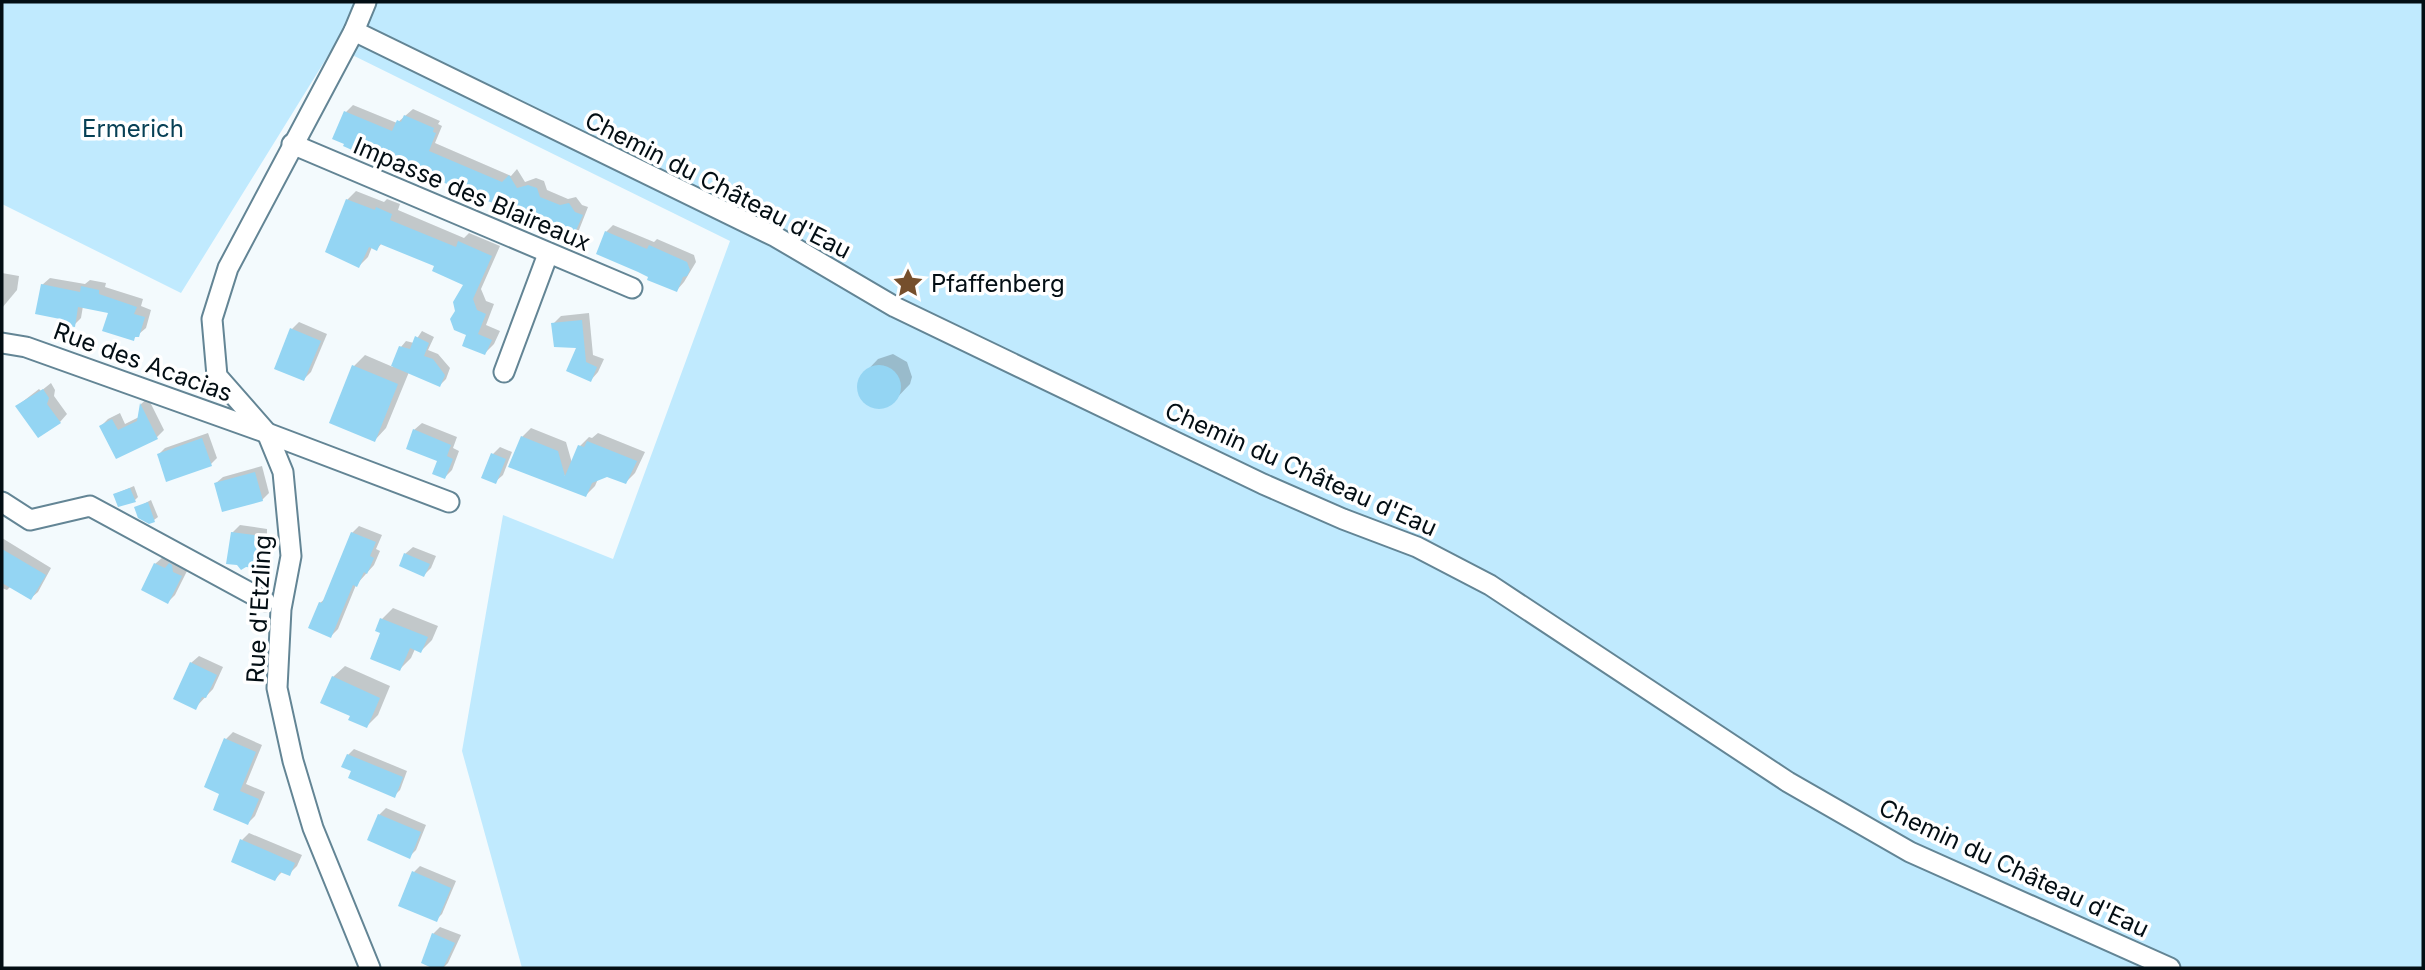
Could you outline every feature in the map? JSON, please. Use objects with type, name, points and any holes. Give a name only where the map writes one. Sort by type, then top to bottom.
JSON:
[{"type":"street","name":"Rue d'Etzling","points":[[366,2],[354,31],[228,268],[212,319],[217,376],[267,433],[283,472],[291,556],[281,609],[277,688],[293,761],[313,828],[370,968]]},
{"type":"street","name":"Chemin du Château d'Eau","points":[[354,31],[776,237],[895,307],[1263,484],[1345,520],[1417,547],[1457,567],[1490,585],[1788,782],[1910,852],[2170,968]]},
{"type":"street","name":"Impasse des Blaireaux","points":[[292,144],[632,288]]},
{"type":"street","points":[[504,372],[548,254]]},
{"type":"street","name":"Rue des Acacias","points":[[2,343],[26,346],[449,502]]},
{"type":"street","points":[[2,502],[30,520],[90,506],[265,601]]},
{"type":"green space","name":"Ermerich","points":[[2,2],[2423,2],[2423,968],[522,968],[462,751],[503,515],[613,559],[730,241],[334,46],[181,293],[2,204]]},
{"type":"building","points":[[344,111],[392,131],[397,120],[401,122],[404,115],[434,128],[433,132],[436,133],[429,151],[502,182],[509,175],[517,188],[528,185],[537,188],[540,197],[560,205],[569,203],[575,212],[583,215],[572,239],[564,236],[554,238],[550,229],[495,204],[398,166],[374,153],[372,159],[343,146],[344,144],[332,139]]},
{"type":"building","points":[[346,199],[375,210],[376,207],[392,214],[390,220],[456,247],[458,241],[492,256],[473,299],[477,310],[486,314],[478,334],[492,340],[485,355],[462,346],[466,335],[454,330],[450,319],[455,311],[453,302],[463,285],[432,271],[434,266],[380,244],[377,251],[369,247],[359,268],[325,252]]},
{"type":"building","points":[[605,231],[647,249],[649,245],[687,262],[690,270],[687,276],[683,277],[677,292],[596,254]]},
{"type":"building","points":[[41,284],[80,292],[81,286],[99,290],[99,294],[137,307],[134,314],[145,317],[139,337],[135,337],[134,341],[102,331],[108,313],[78,307],[75,327],[59,325],[60,319],[35,314]]},
{"type":"building","points":[[582,320],[586,362],[597,367],[591,382],[566,371],[576,348],[554,347],[551,323]]},
{"type":"building","points":[[290,328],[321,341],[304,381],[274,369]]},
{"type":"building","points":[[415,336],[429,343],[424,356],[433,359],[445,375],[440,387],[391,366],[399,346],[410,349]]},
{"type":"building","points":[[352,365],[398,384],[375,442],[329,423]]},
{"type":"building","points":[[879,365],[895,371],[901,387],[895,403],[879,409],[863,403],[857,387],[863,371]]},
{"type":"building","points":[[43,389],[49,398],[47,404],[61,423],[38,438],[15,406]]},
{"type":"building","points":[[140,403],[158,439],[116,459],[99,426],[112,419],[118,430],[137,421]]},
{"type":"building","points":[[413,429],[451,445],[447,456],[453,459],[445,479],[432,474],[437,461],[406,449]]},
{"type":"building","points":[[521,436],[558,451],[565,476],[578,445],[584,447],[587,441],[637,461],[626,484],[607,477],[592,483],[586,497],[508,467]]},
{"type":"building","points":[[202,438],[212,466],[166,482],[157,454]]},
{"type":"building","points":[[491,453],[506,459],[496,484],[481,478]]},
{"type":"building","points":[[255,472],[263,501],[222,512],[214,483]]},
{"type":"building","points":[[130,488],[136,502],[118,507],[113,494]]},
{"type":"building","points":[[148,502],[155,522],[149,524],[138,518],[134,507]]},
{"type":"building","points":[[231,532],[261,536],[260,542],[267,554],[258,560],[257,568],[246,567],[241,570],[237,565],[226,564]]},
{"type":"building","points":[[351,532],[376,542],[370,556],[374,558],[357,587],[353,585],[331,638],[308,628],[319,602],[322,603]]},
{"type":"building","points":[[2,549],[46,575],[31,600],[2,583]]},
{"type":"building","points":[[404,553],[430,564],[424,577],[399,566]]},
{"type":"building","points":[[154,563],[165,568],[169,563],[173,572],[182,576],[168,604],[141,590]]},
{"type":"building","points":[[380,618],[428,637],[421,653],[410,648],[400,671],[370,659],[380,633],[375,631]]},
{"type":"building","points":[[190,662],[217,675],[206,698],[202,697],[196,710],[173,699]]},
{"type":"building","points":[[332,676],[380,698],[367,728],[348,720],[350,716],[320,703]]},
{"type":"building","points":[[224,738],[256,752],[240,791],[259,799],[248,825],[213,810],[219,794],[204,787]]},
{"type":"building","points":[[347,754],[403,777],[395,798],[348,778],[351,771],[341,767]]},
{"type":"building","points":[[378,814],[421,832],[410,859],[367,840]]},
{"type":"building","points":[[240,839],[295,863],[290,876],[280,872],[275,881],[231,862]]},
{"type":"building","points":[[412,871],[451,888],[437,922],[398,906]]},
{"type":"building","points":[[432,933],[455,943],[443,968],[432,968],[421,963]]},
{"type":"place","name":"Pfaffenberg","points":[[908,283]]}]
